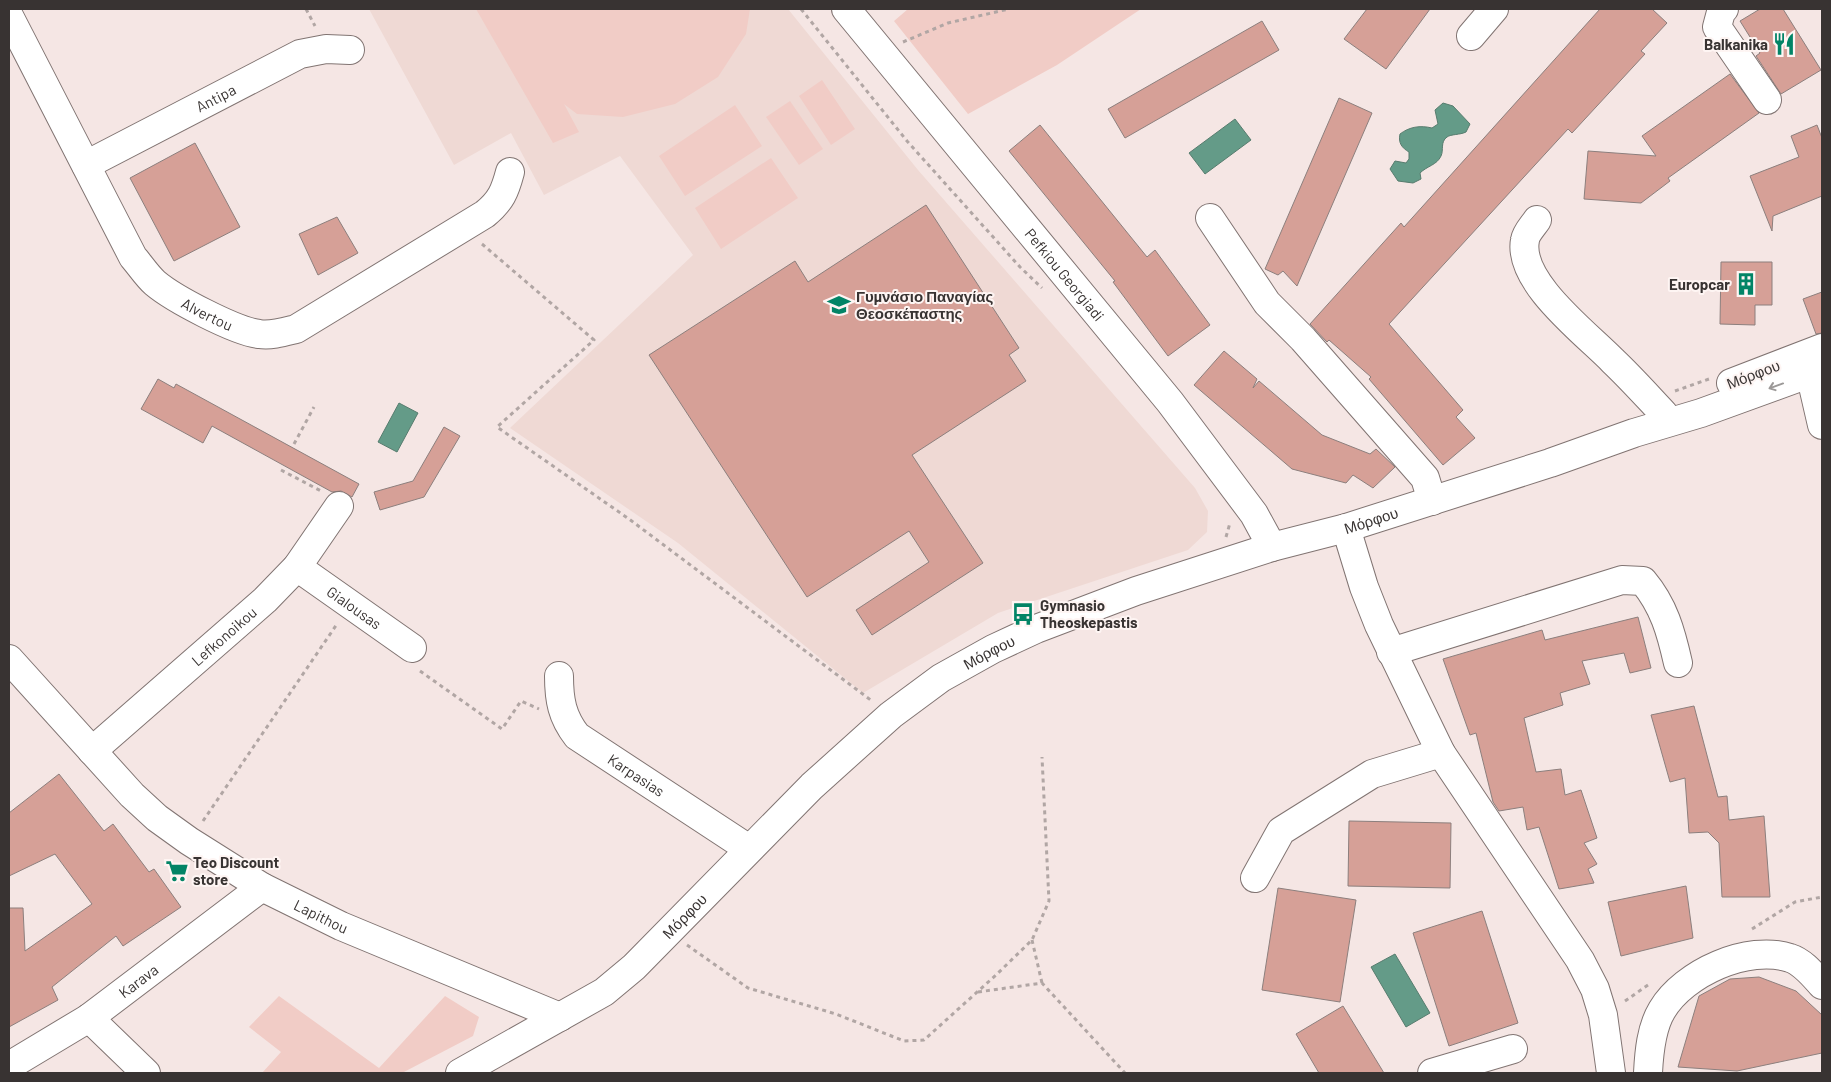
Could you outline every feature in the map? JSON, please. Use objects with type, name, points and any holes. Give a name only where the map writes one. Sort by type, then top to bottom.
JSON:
[{"type":"street","name":"Pefkiou Georgiadi","points":[[846,9],[1170,402],[1254,514],[1272,547]]},
{"type":"street","points":[[1471,36],[1494,9]]},
{"type":"street","points":[[1724,9],[1721,12],[1717,27],[1767,100]]},
{"type":"street","name":"Alvertou","points":[[9,16],[133,257],[155,283],[179,298],[227,323],[258,334],[278,334],[296,328],[463,227],[497,204],[504,195],[510,172]]},
{"type":"street","name":"Antipa","points":[[86,166],[300,54],[330,49],[350,50]]},
{"type":"street","points":[[1210,218],[1267,303],[1303,339],[1425,478],[1432,501]]},
{"type":"street","points":[[1537,220],[1525,239],[1526,255],[1535,279],[1548,299],[1613,360],[1664,414]]},
{"type":"street","name":"Μόρφου","points":[[1634,433],[1700,394],[1822,348]]},
{"type":"street","points":[[1816,371],[1822,425]]},
{"type":"street","name":"Μόρφου","points":[[460,1073],[604,992],[668,932],[812,786],[890,715],[941,678],[993,649],[1036,629],[1136,592],[1272,547],[1346,528],[1432,501],[1634,433],[1702,413],[1816,371]]},
{"type":"street","name":"Lefkonoikou","points":[[92,751],[264,600],[297,567],[339,506]]},
{"type":"street","points":[[1346,528],[1364,587],[1391,652],[1441,753],[1580,960],[1595,990],[1604,1015],[1611,1073]]},
{"type":"street","name":"Gialousas","points":[[297,567],[412,648]]},
{"type":"street","points":[[1391,652],[1622,580],[1643,581],[1654,595],[1667,620],[1678,663]]},
{"type":"street","name":"Lapithou","points":[[9,659],[132,795],[156,818],[189,841],[262,887],[341,926],[560,1017]]},
{"type":"street","name":"Karpasias","points":[[559,676],[560,700],[566,722],[577,736],[749,849]]},
{"type":"street","points":[[1255,878],[1281,831],[1372,774],[1441,753]]},
{"type":"street","name":"Karava","points":[[9,1066],[89,1018],[262,887]]},
{"type":"street","points":[[1648,1073],[1653,1033],[1661,1011],[1674,992],[1691,977],[1716,965],[1766,954],[1790,958],[1807,969],[1822,985]]},
{"type":"street","points":[[89,1018],[146,1073]]},
{"type":"street","points":[[1432,1073],[1514,1049]]},
{"type":"path","points":[[801,9],[907,141],[1020,268],[1048,294]]},
{"type":"path","points":[[879,51],[948,23],[1009,9]]},
{"type":"path","points":[[463,227],[594,340],[497,427],[637,525],[890,715]]},
{"type":"path","points":[[294,444],[314,407]]},
{"type":"path","points":[[281,470],[342,502],[339,506]]},
{"type":"path","points":[[1221,544],[1226,538],[1231,520]]},
{"type":"path","points":[[189,841],[350,604]]},
{"type":"path","points":[[412,648],[416,667],[502,729],[521,700],[566,722]]},
{"type":"path","points":[[668,932],[748,988],[836,1014],[904,1041],[924,1040],[1032,940],[1049,901],[1042,757]]},
{"type":"path","points":[[1032,940],[1042,983],[1125,1073]]},
{"type":"path","points":[[977,992],[1042,983]]},
{"type":"shaded area","name":"Γυμνάσιο Παναγίας Θεοσκέπαστης","points":[[369,9],[788,9],[918,170],[1195,488],[1208,511],[1207,532],[1188,550],[998,613],[863,693],[678,543],[510,428],[693,255],[620,156],[544,195],[511,133],[454,165]]},
{"type":"shaded area","points":[[476,9],[750,9],[746,34],[718,77],[675,104],[623,117],[577,114],[564,104],[579,132],[553,143]]},
{"type":"shaded area","points":[[908,9],[1141,9],[1057,65],[968,114],[894,21]]},
{"type":"shaded area","points":[[822,80],[855,129],[831,145],[799,96]]},
{"type":"shaded area","points":[[790,101],[823,149],[799,165],[766,117]]},
{"type":"shaded area","points":[[1443,103],[1453,106],[1470,124],[1466,132],[1449,136],[1445,139],[1439,159],[1420,173],[1421,179],[1413,183],[1398,181],[1390,169],[1395,161],[1406,163],[1409,159],[1409,152],[1400,143],[1400,134],[1411,128],[1432,128],[1438,124],[1435,110]]},
{"type":"shaded area","points":[[735,105],[762,146],[685,196],[659,156]]},
{"type":"shaded area","points":[[1235,119],[1251,140],[1205,174],[1189,153]]},
{"type":"shaded area","points":[[771,158],[798,198],[721,249],[695,208]]},
{"type":"shaded area","points":[[399,403],[418,413],[397,452],[378,442]]},
{"type":"shaded area","points":[[1395,954],[1430,1013],[1406,1027],[1371,967]]},
{"type":"shaded area","points":[[279,996],[379,1068],[445,996],[479,1017],[473,1036],[402,1073],[262,1073],[281,1052],[249,1027]]},
{"type":"building","points":[[1367,9],[1430,9],[1386,69],[1344,39]]},
{"type":"building","points":[[1600,9],[1652,9],[1667,23],[1641,51],[1645,54],[1572,133],[1568,129],[1389,324],[1463,410],[1456,417],[1475,438],[1443,465],[1369,379],[1371,377],[1329,340],[1327,342],[1310,324],[1401,223],[1404,227]]},
{"type":"building","points":[[1760,9],[1783,9],[1821,70],[1781,94],[1756,56],[1760,53],[1740,21]]},
{"type":"building","points":[[1262,21],[1279,50],[1125,138],[1108,109]]},
{"type":"building","points":[[1730,74],[1759,113],[1668,178],[1670,181],[1641,203],[1584,199],[1588,151],[1656,156],[1642,136]]},
{"type":"building","points":[[1339,98],[1372,113],[1297,286],[1283,271],[1278,275],[1265,269]]},
{"type":"building","points":[[1040,125],[1147,257],[1155,250],[1210,325],[1168,356],[1113,282],[1115,281],[1009,151]]},
{"type":"building","points":[[1817,125],[1822,138],[1822,196],[1773,216],[1772,231],[1750,176],[1799,157],[1791,136]]},
{"type":"building","points":[[195,143],[240,227],[174,261],[130,178]]},
{"type":"building","points":[[926,205],[1019,348],[1009,355],[1026,381],[912,455],[983,563],[872,635],[856,610],[929,562],[909,531],[807,597],[649,355],[795,261],[808,282]]},
{"type":"building","points":[[337,217],[358,253],[318,275],[299,234]]},
{"type":"building","name":"Europcar","points":[[1721,262],[1772,262],[1772,305],[1755,305],[1755,325],[1720,324]]},
{"type":"building","points":[[1822,292],[1822,333],[1816,334],[1803,299]]},
{"type":"building","points":[[1224,351],[1257,379],[1253,388],[1259,381],[1322,435],[1370,454],[1376,449],[1395,467],[1373,488],[1353,475],[1346,483],[1292,469],[1194,385]]},
{"type":"building","points":[[158,379],[174,388],[176,384],[359,484],[352,497],[341,491],[332,492],[212,426],[203,443],[141,409]]},
{"type":"building","points":[[444,427],[460,436],[424,497],[380,510],[374,492],[413,481]]},
{"type":"building","points":[[1638,617],[1651,668],[1630,673],[1624,653],[1582,661],[1590,684],[1560,693],[1563,705],[1524,718],[1536,772],[1561,769],[1565,795],[1581,790],[1597,838],[1584,843],[1597,864],[1588,869],[1594,883],[1559,889],[1539,827],[1527,830],[1523,807],[1499,811],[1493,802],[1476,733],[1470,735],[1443,659],[1542,630],[1545,640]]},
{"type":"building","points":[[1694,706],[1718,797],[1727,796],[1729,820],[1764,816],[1770,897],[1722,897],[1719,843],[1708,832],[1689,833],[1685,778],[1670,782],[1651,715]]},
{"type":"building","points":[[59,774],[104,831],[113,824],[149,872],[154,869],[181,907],[123,946],[116,936],[52,987],[58,1000],[9,1027],[9,908],[23,908],[25,951],[92,904],[55,854],[9,876],[9,813]]},
{"type":"building","points":[[1349,821],[1451,823],[1450,888],[1348,886]]},
{"type":"building","points":[[1686,886],[1693,938],[1621,956],[1608,902]]},
{"type":"building","points":[[1278,888],[1356,900],[1340,1002],[1262,990]]},
{"type":"building","points":[[1482,911],[1518,1023],[1449,1046],[1413,933]]},
{"type":"building","points":[[1759,977],[1796,991],[1822,1015],[1822,1053],[1737,1071],[1678,1067],[1699,996],[1730,979]]},
{"type":"building","points":[[1343,1006],[1384,1073],[1319,1073],[1296,1034]]},
{"type":"place","name":"Balkanika","points":[[1784,44]]},
{"type":"place","name":"Europcar","points":[[1746,284]]},
{"type":"place","name":"Γυμνάσιο Παναγίας Θεοσκέπαστης","points":[[839,305]]},
{"type":"place","name":"Gymnasio Theoskepastis","points":[[1023,614]]},
{"type":"place","name":"Teo Discount store","points":[[177,871]]}]
